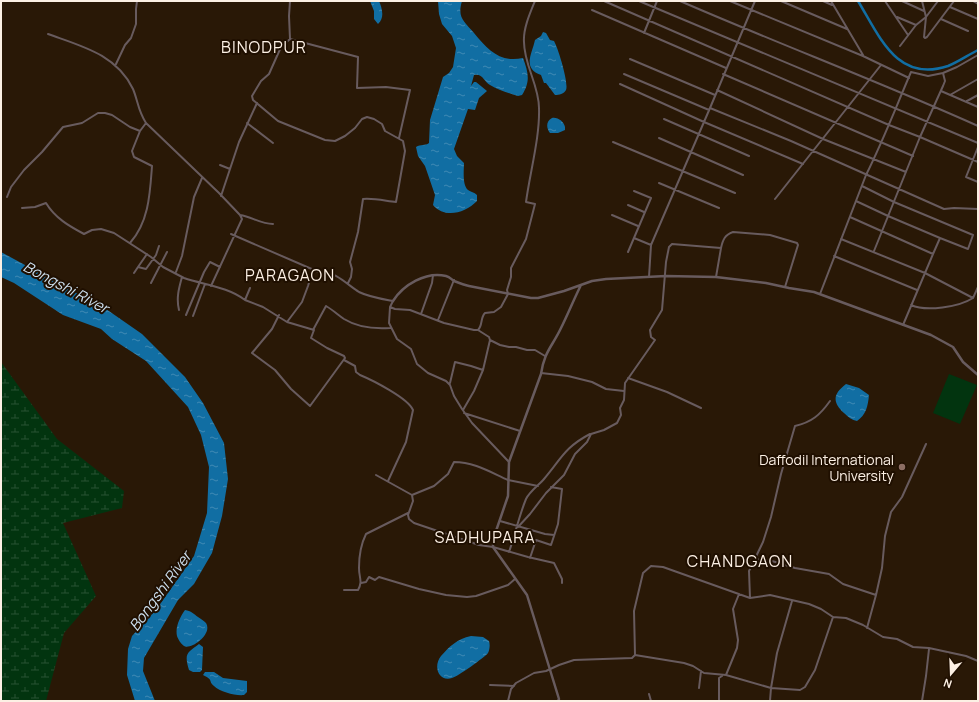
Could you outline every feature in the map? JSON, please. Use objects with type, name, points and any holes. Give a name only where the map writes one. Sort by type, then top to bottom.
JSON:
[{"type":"street","points":[[116,65],[124,45],[131,38],[136,24],[137,1]]},
{"type":"street","points":[[290,1],[290,39]]},
{"type":"street","points":[[478,330],[481,327],[482,316],[487,312],[494,312],[501,307],[508,294],[506,290],[511,278],[511,268],[526,239],[535,204],[526,202],[539,108],[536,88],[524,49],[523,40],[530,11],[535,1]]},
{"type":"street","points":[[604,1],[848,108],[978,162]]},
{"type":"street","points":[[639,1],[978,143]]},
{"type":"street","points":[[644,32],[657,1]]},
{"type":"street","points":[[680,1],[903,92],[978,126]]},
{"type":"street","points":[[730,1],[863,56],[909,78]]},
{"type":"street","points":[[649,278],[651,245],[676,190],[690,152],[755,1]]},
{"type":"street","points":[[781,1],[847,29]]},
{"type":"street","points":[[823,1],[833,5]]},
{"type":"street","points":[[831,1],[863,56]]},
{"type":"street","points":[[885,1],[908,35]]},
{"type":"street","points":[[902,1],[924,11]]},
{"type":"street","points":[[922,1],[926,17],[925,38],[954,1]]},
{"type":"street","points":[[900,46],[916,25],[926,17],[937,2],[933,1]]},
{"type":"street","points":[[972,1],[978,4]]},
{"type":"street","points":[[950,7],[978,19]]},
{"type":"street","points":[[592,10],[726,68]]},
{"type":"street","points":[[896,17],[916,25]]},
{"type":"street","points":[[940,19],[968,31]]},
{"type":"street","points":[[48,34],[96,52],[116,65],[124,74],[133,89],[140,114],[146,123],[240,215],[242,219],[211,286]]},
{"type":"street","points":[[290,39],[281,47],[269,74],[261,81],[252,96],[257,103],[278,121],[325,140],[334,141],[345,136],[367,117],[374,118],[382,124],[385,131],[403,140],[405,151],[396,202],[378,201],[371,198],[363,199],[358,232],[350,262],[352,269],[351,277],[348,283]]},
{"type":"street","points":[[290,39],[358,57],[358,88],[386,87],[410,90],[399,138]]},
{"type":"street","points":[[820,294],[866,175],[911,72],[928,76],[943,73],[957,68],[978,55]]},
{"type":"street","points":[[630,59],[715,95]]},
{"type":"street","points":[[775,199],[881,65]]},
{"type":"street","points":[[874,251],[920,137],[941,90],[944,81],[943,73]]},
{"type":"street","points":[[624,74],[814,151],[944,209],[978,209]]},
{"type":"street","points":[[723,74],[913,156]]},
{"type":"street","points":[[950,95],[978,79]]},
{"type":"street","points":[[620,84],[803,164]]},
{"type":"street","points":[[717,90],[823,139],[906,172]]},
{"type":"street","points":[[941,90],[978,107]]},
{"type":"street","points":[[966,102],[978,95]]},
{"type":"street","points":[[221,196],[247,123],[257,103]]},
{"type":"street","points":[[7,197],[11,187],[24,170],[42,152],[63,127],[82,123],[98,113],[105,113],[112,115],[130,127],[140,131]]},
{"type":"street","points":[[664,119],[749,156]]},
{"type":"street","points":[[130,243],[141,228],[146,216],[152,166],[134,157],[133,147],[140,131],[146,123]]},
{"type":"street","points":[[247,123],[272,143]]},
{"type":"street","points":[[659,138],[743,175]]},
{"type":"street","points":[[613,142],[736,193]]},
{"type":"street","points":[[978,147],[966,177],[978,182]]},
{"type":"street","points":[[220,165],[230,169]]},
{"type":"street","points":[[176,272],[182,256],[194,197],[202,177]]},
{"type":"street","points":[[658,183],[718,208]]},
{"type":"street","points":[[856,201],[968,249],[974,235],[894,202],[862,186]]},
{"type":"street","points":[[628,252],[651,198],[634,191]]},
{"type":"street","points":[[22,208],[36,207],[46,203],[51,211],[60,220],[84,234],[92,230],[102,229],[114,233],[153,258],[167,269],[176,272],[182,277],[229,290],[246,300],[263,307],[279,316],[286,322],[313,330]]},
{"type":"street","points":[[628,205],[644,212]]},
{"type":"street","points":[[240,215],[247,216],[266,224],[273,224]]},
{"type":"street","points":[[612,215],[638,226]]},
{"type":"street","points":[[850,217],[933,254]]},
{"type":"street","points":[[716,277],[723,238],[733,232],[770,235],[797,243],[798,245],[784,287]]},
{"type":"street","points":[[231,234],[321,273],[323,272],[337,277],[361,293],[393,302]]},
{"type":"street","points":[[633,238],[651,245]]},
{"type":"street","points":[[903,325],[940,238]]},
{"type":"street","points":[[841,239],[874,251],[925,273],[973,298]]},
{"type":"street","points":[[509,552],[528,497],[564,453],[573,445],[591,434],[604,430],[617,423],[621,415],[620,408],[624,400],[625,383],[655,340],[651,337],[650,330],[662,310],[667,250],[672,244],[721,248]]},
{"type":"street","points":[[138,267],[146,269],[156,255],[159,246]]},
{"type":"street","points":[[151,284],[167,252]]},
{"type":"street","points":[[134,273],[147,254]]},
{"type":"street","points":[[834,256],[917,290]]},
{"type":"street","points":[[186,315],[210,262],[220,267]]},
{"type":"street","points":[[286,322],[302,302],[313,269]]},
{"type":"street","points":[[421,314],[432,283],[433,275]]},
{"type":"street","points":[[509,462],[472,423],[454,396],[449,384],[446,381],[428,373],[417,364],[410,349],[397,339],[390,328],[390,308],[404,287],[422,278],[433,275],[446,276],[469,286],[525,297],[538,298],[592,281],[606,279],[666,276],[716,277],[766,283],[814,292],[931,335],[953,347],[963,362],[978,375]]},
{"type":"street","points":[[180,310],[177,301],[182,277]]},
{"type":"street","points":[[438,321],[454,280]]},
{"type":"street","points":[[193,316],[205,284]]},
{"type":"street","points":[[558,701],[559,699],[527,596],[493,547],[496,531],[508,496],[509,462],[541,372],[545,356],[561,328],[582,285]]},
{"type":"street","points":[[911,305],[918,308],[949,307],[973,298],[978,287]]},
{"type":"street","points":[[246,300],[250,288]]},
{"type":"street","points":[[388,482],[406,442],[413,410],[406,401],[356,372],[355,366],[344,360],[344,356],[311,338],[313,330],[326,306],[349,321],[370,327],[390,328]]},
{"type":"street","points":[[390,308],[410,310],[449,325],[478,330],[489,337],[490,340],[500,345],[535,350],[545,356]]},
{"type":"street","points":[[279,316],[272,329],[252,353],[275,370],[291,389],[310,406],[344,360]]},
{"type":"street","points":[[464,412],[483,370],[490,340]]},
{"type":"street","points":[[449,384],[455,362],[483,370]]},
{"type":"street","points":[[541,372],[568,376],[592,382],[606,389],[624,391]]},
{"type":"street","points":[[628,378],[667,392],[701,408]]},
{"type":"street","points":[[750,598],[749,571],[763,542],[771,518],[781,474],[795,426],[811,421],[817,417],[830,401]]},
{"type":"street","points":[[464,412],[520,431]]},
{"type":"street","points":[[518,526],[551,487],[564,475],[575,454],[587,442],[591,434]]},
{"type":"street","points":[[867,628],[882,568],[884,536],[891,512],[902,497],[926,444]]},
{"type":"street","points":[[412,495],[434,486],[448,474],[454,462],[466,463],[489,470],[508,480],[538,486]]},
{"type":"street","points":[[376,475],[412,495]]},
{"type":"street","points":[[530,558],[536,540],[551,545],[558,524],[562,489],[551,487]]},
{"type":"street","points":[[412,495],[413,501],[408,513],[409,519],[419,525],[479,545],[493,547],[530,558],[554,563],[562,579],[562,583]]},
{"type":"street","points":[[344,590],[358,590],[361,583],[359,569],[363,541],[366,534],[408,513]]},
{"type":"street","points":[[500,521],[554,536]]},
{"type":"street","points":[[754,559],[772,560],[796,568],[825,573],[843,584],[876,595]]},
{"type":"street","points":[[508,701],[511,689],[514,686],[534,673],[550,670],[559,664],[574,660],[632,658],[635,654],[634,611],[643,573],[651,566],[663,567],[750,598],[770,595],[809,604],[821,609],[833,617],[846,618],[864,625],[882,637],[897,638],[913,647],[929,648],[966,656],[978,661]]},
{"type":"street","points":[[361,583],[366,582],[369,577],[375,580],[379,577],[419,589],[446,595],[473,597],[508,585],[515,579]]},
{"type":"street","points":[[726,675],[737,648],[738,640],[733,609],[739,594]]},
{"type":"street","points":[[770,701],[777,653],[792,601]]},
{"type":"street","points":[[635,654],[684,663],[711,674],[726,675],[771,688],[800,690],[805,687],[815,670],[833,617]]},
{"type":"street","points":[[922,701],[929,648]]},
{"type":"street","points":[[698,688],[701,671]]},
{"type":"street","points":[[719,701],[719,678],[720,676],[726,675]]},
{"type":"street","points":[[490,685],[514,686]]},
{"type":"street","points":[[649,694],[652,701]]},
{"type":"green space","points":[[1,362],[57,439],[124,491],[122,508],[63,523],[96,596],[64,633],[46,701],[1,701]]},
{"type":"green space","points":[[949,374],[977,385],[960,424],[933,413]]},
{"type":"water","points":[[370,1],[379,1],[382,10],[382,19],[378,24],[374,19],[374,11]]},
{"type":"water","points":[[438,1],[462,1],[460,11],[464,22],[495,54],[508,59],[523,58],[528,76],[525,90],[522,95],[518,96],[496,88],[488,84],[479,75],[474,75],[471,86],[474,82],[476,82],[487,91],[479,98],[475,110],[468,109],[454,149],[457,156],[464,163],[466,188],[477,195],[477,201],[467,209],[455,213],[443,212],[433,205],[435,195],[425,166],[418,156],[416,147],[429,143],[430,120],[443,77],[449,73],[453,67],[456,48],[452,36],[442,24],[439,14]]},
{"type":"water","points":[[543,32],[546,33],[550,40],[554,41],[563,66],[567,86],[566,90],[560,94],[555,95],[546,83],[544,83],[541,75],[535,72],[530,65],[535,40],[541,36]]},
{"type":"water","points":[[552,118],[556,118],[562,122],[565,130],[558,133],[550,133],[547,125]]},
{"type":"water","points":[[1,252],[106,309],[142,334],[185,377],[203,403],[224,443],[228,479],[222,516],[212,553],[194,584],[178,600],[144,658],[143,671],[155,701],[135,701],[127,675],[128,649],[132,636],[156,610],[194,556],[207,513],[209,467],[201,435],[188,407],[146,361],[112,339],[101,329],[63,315],[14,283],[1,277]]},
{"type":"water","points":[[846,384],[859,388],[869,395],[866,410],[863,416],[857,421],[852,419],[840,409],[836,402],[836,395]]},
{"type":"water","points":[[185,610],[189,611],[206,623],[207,627],[204,636],[200,640],[187,647],[181,643],[177,637],[178,622]]},
{"type":"water","points":[[471,636],[483,637],[489,641],[490,647],[488,653],[471,667],[455,677],[447,679],[443,678],[438,672],[437,668],[437,664],[441,656],[454,643]]},
{"type":"water","points":[[199,644],[203,647],[202,670],[200,672],[193,672],[189,670],[187,657],[189,652]]},
{"type":"water","points":[[205,672],[214,672],[223,678],[247,681],[247,692],[244,695],[237,695],[220,690],[212,684],[209,678],[203,675]]},
{"type":"waterway","points":[[858,1],[874,29],[892,53],[903,62],[916,68],[930,70],[948,66],[978,50]]},
{"type":"place","name":"Daffodil International University","points":[[902,467]]},
{"type":"district","name":"BINODPUR","points":[[264,47]]},
{"type":"district","name":"PARAGAON","points":[[290,275]]},
{"type":"district","name":"SADHUPARA","points":[[485,537]]},
{"type":"district","name":"CHANDGAON","points":[[740,561]]},
{"type":"water label","name":"Bongshi River","points":[[66,287]]},
{"type":"water label","name":"Bongshi River","points":[[160,591]]}]
